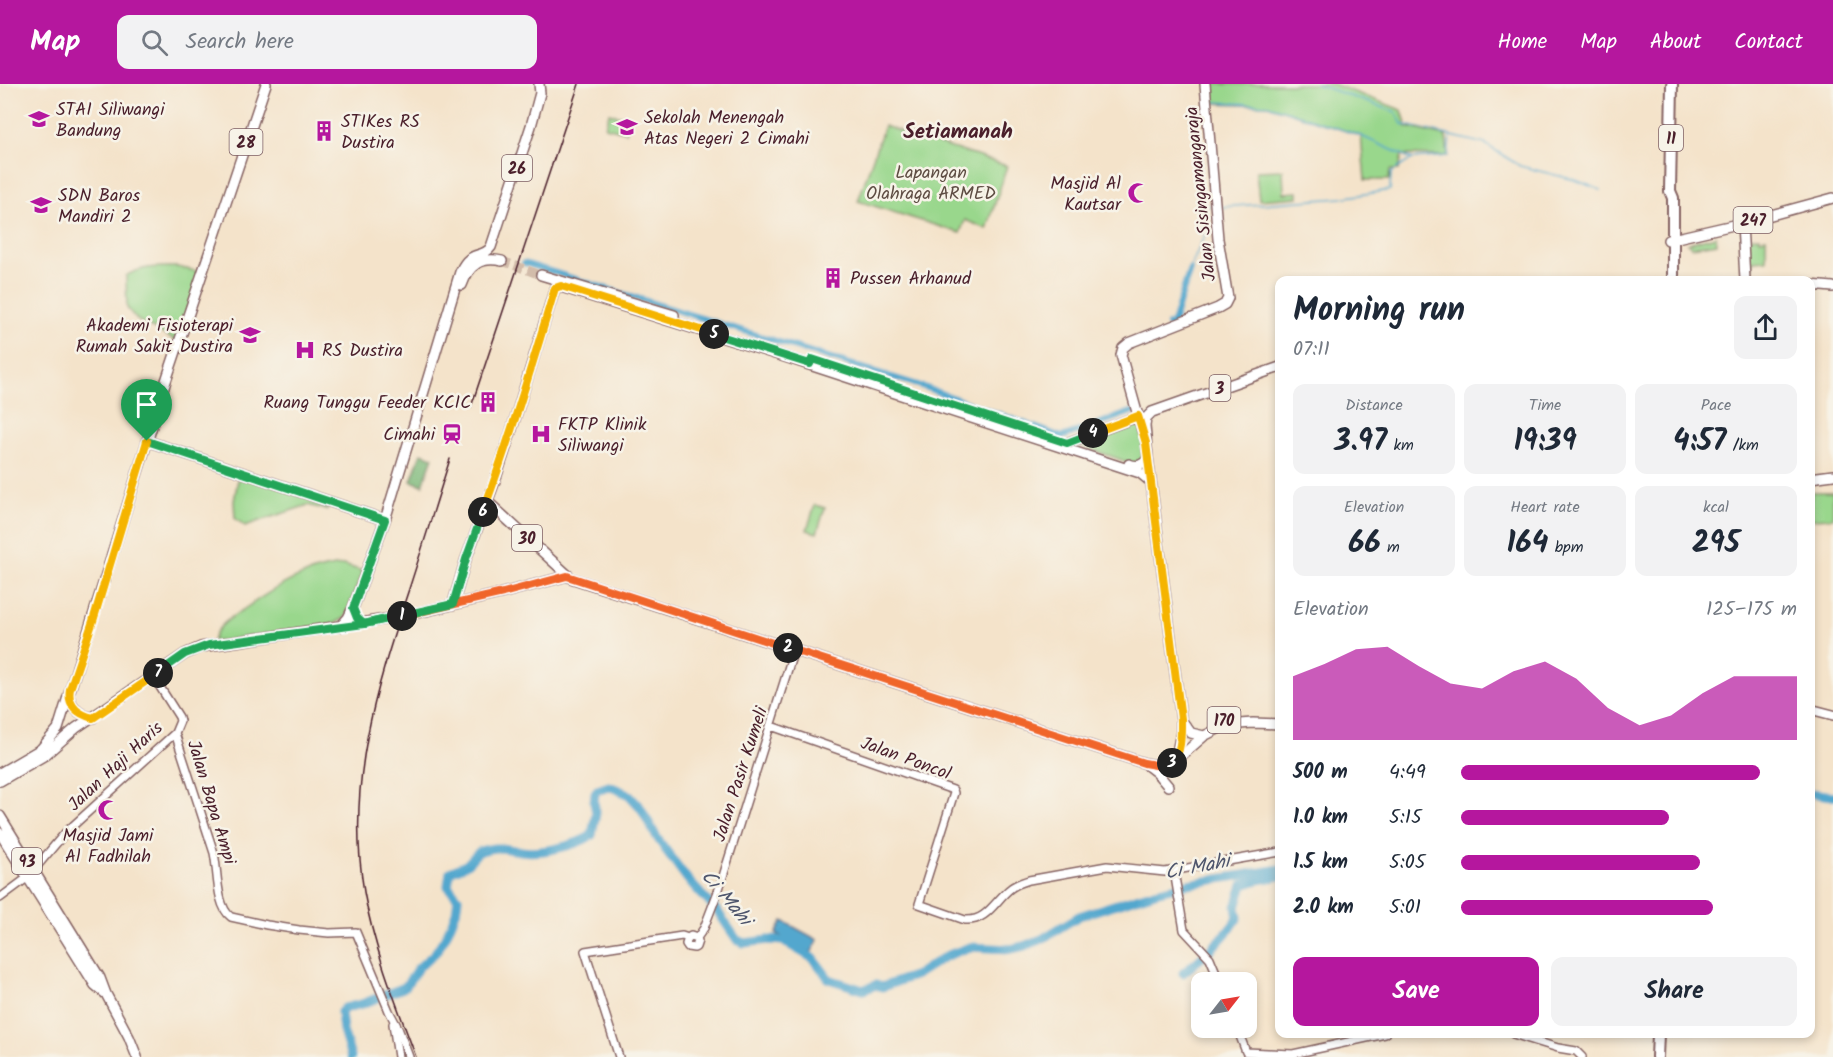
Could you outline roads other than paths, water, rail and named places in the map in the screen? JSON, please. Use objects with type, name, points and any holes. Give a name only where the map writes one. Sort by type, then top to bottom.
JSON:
[{"type":"highway","name":"11","points":[[1668,276],[1672,84]]},
{"type":"highway","name":"11","points":[[1670,240],[1672,276]]},
{"type":"highway","points":[[1657,1057],[1658,1038]]},
{"type":"highway","points":[[1664,1057],[1665,1038]]},
{"type":"main road","name":"28","points":[[69,696],[147,441],[266,84]]},
{"type":"main road","name":"26","points":[[436,354],[436,346],[464,265],[470,258],[488,251],[491,247],[531,126],[540,93],[538,84]]},
{"type":"main road","name":"Jalan Sisingamangaraja","points":[[1146,443],[1121,355],[1122,350],[1129,342],[1210,312],[1222,306],[1227,298],[1218,239],[1205,84]]},
{"type":"main road","name":"247","points":[[1670,240],[1742,224],[1833,198]]},
{"type":"main road","points":[[1742,224],[1745,276]]},
{"type":"main road","points":[[340,627],[353,608],[385,520],[436,354],[441,348],[468,271],[480,261],[488,259],[502,261]]},
{"type":"main road","points":[[541,274],[698,323],[811,362]]},
{"type":"main road","points":[[1815,285],[1833,287]]},
{"type":"main road","points":[[453,604],[466,559],[495,481],[525,389],[555,288],[558,286],[870,381],[1140,473],[1150,482]]},
{"type":"main road","name":"3","points":[[1146,443],[1145,422],[1152,412],[1275,369]]},
{"type":"main road","points":[[918,397],[1135,466],[1141,465],[1148,458]]},
{"type":"main road","points":[[1067,443],[1138,416]]},
{"type":"main road","points":[[147,441],[385,520]]},
{"type":"main road","points":[[1146,443],[1181,719],[1177,754]]},
{"type":"main road","points":[[1815,477],[1833,475]]},
{"type":"main road","name":"30","points":[[487,501],[567,576]]},
{"type":"main road","points":[[551,581],[557,575],[557,566]]},
{"type":"main road","points":[[0,781],[45,755],[68,735],[153,676],[185,654],[201,647],[364,624],[567,576]]},
{"type":"main road","name":"170","points":[[567,576],[1144,763],[1167,765],[1173,763],[1177,754],[1184,755],[1200,736],[1222,720],[1275,718]]},
{"type":"main road","points":[[353,608],[357,618],[364,624]]},
{"type":"main road","points":[[69,696],[76,710],[93,718]]},
{"type":"main road","points":[[0,773],[41,750],[58,729],[69,696]]},
{"type":"main road","points":[[1815,710],[1833,715]]},
{"type":"main road","points":[[1181,719],[1186,729],[1200,736]]},
{"type":"main road","name":"170","points":[[1200,736],[1237,723],[1275,724]]},
{"type":"main road","points":[[58,729],[61,734],[68,735]]},
{"type":"main road","name":"170","points":[[1144,763],[1168,786]]},
{"type":"main road","name":"93","points":[[0,816],[29,873],[95,985],[106,994],[129,1036],[136,1057]]},
{"type":"main road","name":"93","points":[[0,833],[29,873]]},
{"type":"street","name":"Jalan Pasir Kumeli","points":[[619,1057],[585,951],[682,936],[697,938],[704,928],[716,897],[794,650]]},
{"type":"street","name":"Jalan Haji Haris","points":[[0,898],[38,865],[65,833],[175,733],[180,721],[179,717],[153,676]]},
{"type":"street","name":"Jalan Poncol","points":[[771,726],[953,790],[954,793],[919,904],[965,920],[973,920],[988,912],[1010,888],[1029,880],[1107,866],[1160,872],[1174,871]]},
{"type":"street","name":"Jalan Bapa Ampi","points":[[175,733],[214,853],[219,894],[225,913],[231,917],[289,929],[329,933],[356,932],[389,1011],[398,1057]]},
{"type":"street","points":[[1215,972],[1208,956],[1184,930],[1174,871],[1275,853]]},
{"type":"street","name":"Jalan Bapa Ampi","points":[[389,1011],[398,1028],[408,1057]]},
{"type":"street","points":[[1241,1038],[1246,1052],[1293,1054],[1369,1038]]},
{"type":"street","points":[[1526,1038],[1576,1051],[1582,1057]]},
{"type":"water","points":[[783,921],[818,940],[811,953],[776,934]]},
{"type":"waterway","points":[[1315,84],[1396,112],[1402,124],[1485,144],[1520,166],[1575,180],[1601,190]]},
{"type":"waterway","points":[[1211,102],[1268,105],[1361,136],[1412,159],[1448,156],[1450,136]]},
{"type":"waterway","points":[[1221,207],[1341,198],[1390,190],[1391,173],[1412,159]]},
{"type":"waterway","points":[[1190,269],[1206,232],[1204,213],[1206,205],[1210,206]]},
{"type":"waterway","points":[[524,263],[918,385],[1062,437],[1134,411]]},
{"type":"waterway","points":[[1168,325],[1174,320],[1190,269]]},
{"type":"waterway","name":"Ci Mahi","points":[[351,1057],[343,1031],[341,1012],[345,1008],[362,1004],[405,987],[418,968],[435,953],[446,936],[456,912],[458,898],[448,886],[450,872],[465,865],[484,850],[497,848],[529,852],[548,850],[568,846],[585,839],[592,835],[596,813],[595,793],[609,786],[628,794],[641,808],[665,849],[688,880],[718,912],[737,940],[744,943],[783,941],[814,959],[829,979],[863,990],[876,985],[882,987],[916,975],[946,956],[970,947],[1011,949],[1024,946],[1042,939],[1079,916],[1155,892],[1188,884],[1275,870]]},
{"type":"waterway","name":"Ci Mahi","points":[[1815,794],[1833,796]]},
{"type":"waterway","points":[[1183,973],[1219,941],[1238,918],[1236,907],[1243,885],[1275,877]]},
{"type":"tunnel","points":[[502,261],[541,275]]},
{"type":"railway","points":[[471,407],[579,84]]},
{"type":"railway","points":[[416,1057],[386,976],[368,913],[359,852],[361,776],[367,738],[385,664],[450,459]]},
{"type":"place","name":"STAI Siliwangi Bandung","points":[[39,119]]},
{"type":"place","name":"Sekolah Menengah Atas Negeri 2 Cimahi","points":[[627,127]]},
{"type":"place","name":"STIKes RS Dustira","points":[[324,131]]},
{"type":"place","name":"Masjid Al Kautsar","points":[[1138,193]]},
{"type":"place","name":"SDN Baros Mandiri 2","points":[[41,205]]},
{"type":"place","name":"Pussen Arhanud","points":[[833,278]]},
{"type":"place","name":"Akademi Fisioterapi Rumah Sakit Dustira","points":[[250,335]]},
{"type":"place","name":"RS Dustira","points":[[305,350]]},
{"type":"place","name":"Ruang Tunggu Feeder KCIC","points":[[488,402]]},
{"type":"place","name":"Cimahi","points":[[452,434]]},
{"type":"place","name":"FKTP Klinik Siliwangi","points":[[541,434]]},
{"type":"place","name":"Masjid Jami Al Fadhilah","points":[[108,810]]},
{"type":"district","name":"Setiamanah","points":[[958,131]]},
{"type":"park label","name":"Lapangan Olahraga ARMED","points":[[931,182]]}]
